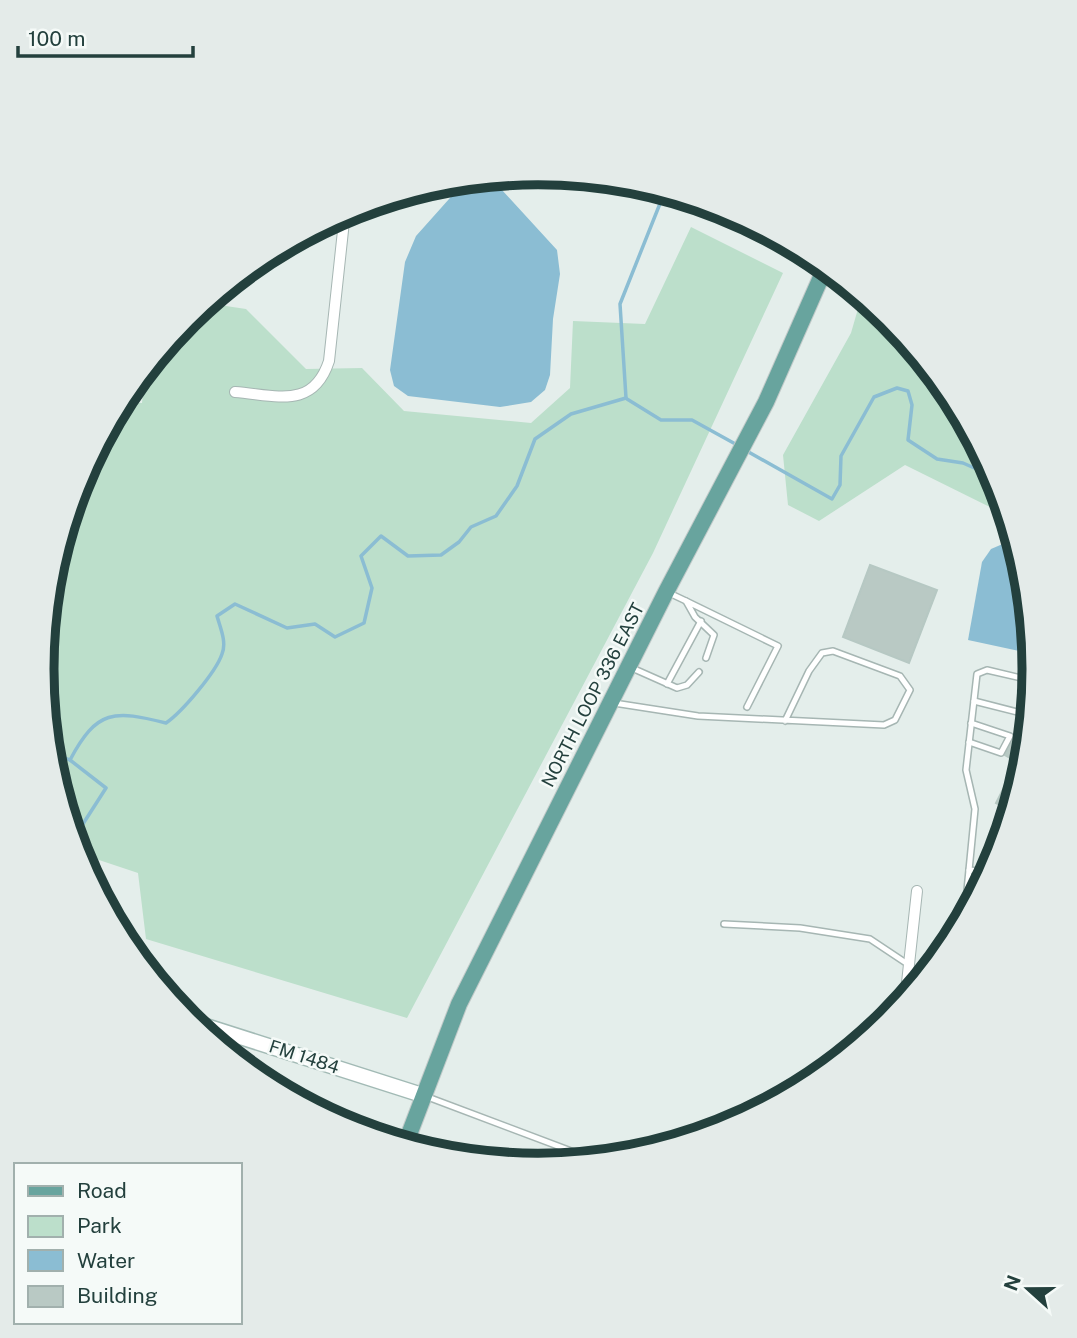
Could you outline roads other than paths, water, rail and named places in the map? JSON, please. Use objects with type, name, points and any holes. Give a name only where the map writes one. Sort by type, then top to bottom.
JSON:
[{"type":"main road","name":"NORTH LOOP 336 EAST","points":[[408,1136],[459,1004],[666,592],[766,402],[821,276]]},
{"type":"main road","name":"FM 1484","points":[[215,1029],[422,1095]]},
{"type":"street","points":[[235,392],[297,397],[312,389],[324,376],[329,360],[343,226]]},
{"type":"street","points":[[907,983],[917,891]]},
{"type":"lane","points":[[666,592],[778,646],[747,707]]},
{"type":"lane","points":[[686,601],[714,635],[706,658]]},
{"type":"lane","points":[[667,684],[701,621]]},
{"type":"lane","points":[[611,702],[698,716],[785,721],[884,725],[895,720],[910,690],[900,676],[833,651],[822,653],[809,671],[785,721]]},
{"type":"lane","points":[[629,667],[677,688],[687,685],[699,672]]},
{"type":"lane","points":[[967,895],[975,809],[966,770],[977,674],[987,670],[1023,679]]},
{"type":"lane","points":[[974,701],[1021,713]]},
{"type":"lane","points":[[969,742],[1001,753],[1010,736],[971,723]]},
{"type":"lane","points":[[969,870],[978,871]]},
{"type":"lane","points":[[723,924],[800,928],[870,940],[909,965]]},
{"type":"lane","points":[[422,1095],[573,1152]]},
{"type":"water","points":[[499,187],[557,250],[560,274],[553,319],[550,375],[545,390],[531,402],[500,407],[408,396],[394,386],[390,370],[405,262],[416,236],[455,192]]},
{"type":"water","points":[[1006,543],[1019,606],[1022,652],[968,640],[982,562],[991,549]]},
{"type":"waterway","points":[[626,398],[620,304],[661,200]]},
{"type":"waterway","points":[[745,450],[832,499],[840,485],[841,456],[874,397],[897,388],[908,391],[912,405],[908,440],[937,459],[963,463],[980,470]]},
{"type":"waterway","points":[[81,828],[106,788],[70,760],[80,743],[99,722],[109,718],[133,716],[166,723],[181,710],[219,662],[223,640],[217,616],[235,604],[287,628],[315,624],[335,637],[364,623],[372,588],[361,556],[381,536],[408,556],[441,555],[459,542],[471,527],[496,516],[517,486],[535,439],[571,414],[626,398]]},
{"type":"waterway","points":[[627,399],[661,420],[692,420],[739,446]]},
{"type":"waterway","points":[[63,757],[70,760]]}]
